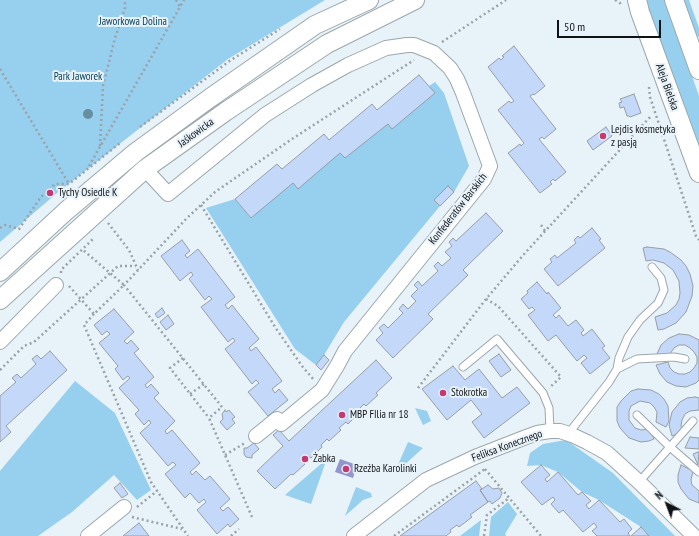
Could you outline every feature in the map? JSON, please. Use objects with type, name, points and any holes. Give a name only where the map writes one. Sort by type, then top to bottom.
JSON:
[{"type":"street","name":"Jaśkowicka","points":[[0,272],[132,155],[210,98],[315,25],[369,0]]},
{"type":"street","name":"Jaśkowicka","points":[[0,300],[145,169],[225,112],[327,44],[415,0]]},
{"type":"street","points":[[674,0],[693,41],[699,70]]},
{"type":"street","name":"Aleja Bielska","points":[[633,5],[699,173]]},
{"type":"street","name":"Konfederatów Barskich","points":[[145,169],[168,194],[265,115],[348,65],[386,48],[414,45],[428,50],[442,59],[457,79],[463,93],[490,166],[484,179],[345,351],[322,390],[282,424],[277,419],[256,436]]},
{"type":"street","points":[[132,155],[145,169]]},
{"type":"street","points":[[0,342],[56,285]]},
{"type":"street","name":"Feliksa Konecznego","points":[[354,536],[426,480],[475,457],[526,437],[550,431],[560,431],[568,434],[587,442],[607,454],[639,482],[694,536]]},
{"type":"street","points":[[88,536],[125,511]]},
{"type":"lane","points":[[617,369],[619,358],[628,337],[640,320],[658,303],[664,290],[662,278],[652,267]]},
{"type":"lane","points":[[463,367],[498,339],[543,393],[549,408],[550,431]]},
{"type":"lane","points":[[568,434],[617,369],[637,359],[674,357],[685,360]]},
{"type":"lane","points":[[637,415],[670,447],[699,472]]},
{"type":"lane","points":[[639,482],[693,420]]},
{"type":"path","points":[[100,147],[103,86],[114,38],[125,8],[125,0]]},
{"type":"path","points":[[176,0],[180,7]]},
{"type":"path","points":[[88,168],[184,0]]},
{"type":"path","points":[[188,536],[151,482],[84,325],[200,205],[233,178],[506,0]]},
{"type":"path","points":[[615,0],[620,3],[633,5]]},
{"type":"path","points":[[0,69],[69,184],[55,184],[40,197],[19,229],[5,225],[0,228]]},
{"type":"path","points":[[649,86],[650,97],[696,236],[699,240]]},
{"type":"path","points":[[418,388],[486,299],[545,231],[651,116]]},
{"type":"path","points":[[200,205],[276,327],[302,366],[322,390]]},
{"type":"path","points":[[105,220],[129,250],[138,270]]},
{"type":"path","points":[[541,225],[545,231]]},
{"type":"path","points":[[82,250],[124,285],[222,407],[209,418]]},
{"type":"path","points":[[0,370],[24,346],[34,342],[118,266],[136,266]]},
{"type":"path","points":[[72,289],[94,314]]},
{"type":"path","points":[[486,299],[498,306],[561,377],[543,393]]},
{"type":"path","points":[[183,358],[170,368],[209,418],[252,517]]},
{"type":"path","points":[[190,394],[204,384]]},
{"type":"path","points":[[225,455],[256,436]]},
{"type":"path","points":[[475,457],[540,536]]},
{"type":"path","points":[[394,536],[485,469]]},
{"type":"path","points":[[484,536],[487,515],[509,498]]},
{"type":"path","points":[[125,511],[183,529]]},
{"type":"path","points":[[231,536],[239,529]]},
{"type":"green space","name":"Park Jaworek","points":[[0,0],[325,0],[228,59],[57,193],[0,242]]},
{"type":"green space","points":[[645,0],[665,0],[699,96],[699,145]]},
{"type":"green space","points":[[682,0],[689,0],[699,28],[699,37],[694,34]]},
{"type":"green space","points":[[435,82],[444,93],[469,166],[454,192],[440,206],[344,322],[324,355],[316,365],[295,349],[206,208],[235,199],[251,218],[288,181]]},
{"type":"green space","points":[[75,381],[115,413],[151,490],[137,500],[114,475],[72,512],[38,536],[0,536],[0,471]]},
{"type":"green space","points":[[415,408],[427,411],[431,421],[423,425]]},
{"type":"green space","points":[[566,440],[613,473],[675,536],[649,536],[641,527],[599,500],[582,492],[558,472],[541,465],[527,466],[530,453],[543,444]]},
{"type":"green space","points":[[408,442],[423,448],[401,468],[397,467]]},
{"type":"green space","points":[[322,463],[325,464],[311,504],[285,495]]},
{"type":"green space","points":[[356,487],[371,493],[372,497],[363,500],[345,516]]},
{"type":"green space","points":[[508,502],[517,514],[505,534],[506,536],[489,536],[491,517]]},
{"type":"green space","points":[[481,520],[479,536],[460,536]]},
{"type":"shaded area","points":[[340,459],[357,465],[353,478],[335,472]]},
{"type":"building","points":[[514,46],[545,86],[534,95],[533,94],[530,96],[556,129],[544,139],[542,137],[539,139],[566,172],[555,181],[553,179],[550,182],[552,184],[540,193],[508,153],[520,144],[521,146],[524,143],[498,110],[509,101],[511,103],[514,101],[488,67],[499,58],[501,60],[504,57],[502,56]]},
{"type":"building","points":[[419,75],[435,93],[392,129],[388,124],[345,158],[340,153],[298,189],[293,183],[251,218],[235,199],[277,164],[282,169],[324,134],[329,140],[372,104],[377,110]]},
{"type":"building","points":[[634,94],[641,113],[630,117],[627,116],[624,107],[620,108],[619,103],[622,102],[620,99]]},
{"type":"building","points":[[606,127],[612,136],[593,150],[587,141]]},
{"type":"building","points":[[448,186],[454,192],[440,206],[434,200]]},
{"type":"building","points":[[486,213],[503,231],[463,270],[468,275],[428,314],[433,319],[393,358],[376,340],[383,333],[379,328],[384,324],[388,328],[403,313],[399,309],[403,304],[408,309],[416,301],[411,296],[418,289],[414,285],[418,281],[422,286],[438,271],[434,266],[438,262],[442,266],[451,258],[445,252],[452,246],[449,242],[453,238],[456,241]]},
{"type":"building","points":[[592,228],[601,239],[599,240],[605,248],[558,286],[544,269],[552,262],[550,259],[555,255],[557,258],[576,243],[574,240],[578,236],[580,238]]},
{"type":"building","points":[[182,240],[190,251],[185,255],[187,258],[198,249],[235,297],[225,305],[228,309],[232,305],[259,339],[249,348],[251,351],[256,347],[282,381],[272,389],[275,393],[279,389],[288,400],[268,416],[248,392],[259,383],[256,380],[252,384],[225,349],[235,341],[233,338],[228,342],[201,307],[212,299],[209,296],[205,300],[189,279],[193,275],[191,272],[180,281],[161,256]]},
{"type":"building","points":[[643,248],[664,249],[681,260],[690,274],[693,286],[692,296],[686,312],[676,323],[664,329],[658,330],[655,317],[667,313],[676,305],[680,293],[679,281],[673,270],[664,263],[653,260],[646,261]]},
{"type":"building","points":[[537,282],[547,294],[548,292],[561,308],[553,315],[556,318],[559,315],[568,326],[576,320],[584,330],[581,333],[583,336],[592,329],[605,346],[602,348],[610,358],[590,374],[581,363],[587,358],[584,355],[577,361],[556,335],[548,341],[528,315],[535,310],[532,307],[529,309],[521,299]]},
{"type":"building","points":[[162,308],[165,313],[158,318],[155,314]]},
{"type":"building","points":[[114,309],[134,332],[124,341],[127,344],[131,340],[139,349],[134,353],[154,377],[145,385],[147,388],[151,384],[159,393],[154,398],[175,421],[165,431],[167,434],[172,430],[200,463],[190,472],[192,475],[196,471],[205,480],[210,476],[230,499],[220,508],[223,511],[228,507],[239,519],[230,527],[228,524],[217,534],[197,510],[206,502],[204,499],[199,503],[190,493],[185,498],[165,474],[176,465],[173,462],[168,466],[140,433],[151,423],[149,420],[144,425],[135,414],[139,410],[119,388],[130,378],[128,376],[123,380],[115,369],[118,366],[99,343],[110,334],[107,331],[102,335],[94,325]]},
{"type":"building","points":[[168,315],[174,324],[166,330],[160,322]]},
{"type":"building","points":[[679,334],[689,335],[699,340],[699,380],[696,383],[686,387],[676,386],[667,382],[660,374],[656,365],[668,362],[670,368],[679,374],[690,372],[694,368],[697,363],[697,357],[690,348],[685,345],[679,345],[674,348],[668,357],[657,354],[661,345],[669,338]]},
{"type":"building","points":[[50,351],[67,370],[6,426],[11,432],[0,442],[0,396],[16,382],[12,378],[17,374],[21,378],[36,364],[32,359],[37,355],[41,359]]},
{"type":"building","points":[[499,354],[511,370],[501,377],[489,361]]},
{"type":"building","points":[[324,355],[329,360],[321,370],[316,365]]},
{"type":"building","points":[[376,360],[392,378],[376,393],[378,395],[366,406],[364,404],[357,411],[359,413],[348,424],[346,422],[339,428],[341,430],[329,441],[327,439],[321,445],[322,447],[311,458],[309,457],[303,462],[305,464],[293,475],[291,474],[275,489],[257,471],[283,446],[273,435],[279,430],[289,441]]},
{"type":"building","points":[[453,366],[465,380],[479,369],[502,398],[517,387],[530,403],[484,438],[472,422],[482,414],[471,400],[447,420],[422,389]]},
{"type":"building","points":[[638,389],[651,390],[659,394],[668,406],[669,421],[666,427],[656,422],[657,412],[650,403],[640,401],[631,406],[629,411],[629,420],[635,428],[641,430],[649,429],[654,439],[649,441],[641,442],[629,438],[620,428],[617,421],[617,407],[631,391]]},
{"type":"building","points":[[687,398],[699,398],[699,410],[690,411],[685,414],[681,426],[683,431],[672,436],[669,425],[672,412],[680,402]]},
{"type":"building","points":[[225,410],[226,412],[229,410],[235,417],[232,419],[235,423],[227,430],[220,422],[223,419],[222,414]]},
{"type":"building","points":[[690,437],[699,438],[699,449],[685,448]]},
{"type":"building","points":[[254,443],[259,449],[252,455],[252,458],[246,457],[244,454],[244,448],[247,448]]},
{"type":"building","points":[[699,452],[698,465],[693,454]]},
{"type":"building","points":[[541,465],[550,475],[545,479],[547,482],[558,472],[578,495],[582,492],[591,501],[586,505],[589,509],[599,500],[620,522],[624,519],[632,529],[628,533],[630,536],[597,536],[592,531],[597,527],[594,523],[583,532],[563,510],[559,513],[551,504],[555,500],[553,497],[542,505],[521,482]]},
{"type":"building","points":[[681,465],[693,471],[691,480],[692,485],[699,491],[699,503],[689,499],[681,489],[678,482],[678,475]]},
{"type":"building","points":[[476,481],[482,489],[480,490],[488,502],[470,515],[472,517],[459,527],[457,525],[450,530],[451,532],[446,536],[400,536]]},
{"type":"building","points":[[120,483],[128,494],[122,498],[114,488]]},
{"type":"building","points":[[488,485],[493,489],[499,488],[502,493],[500,498],[492,504],[490,501],[488,502],[480,490]]},
{"type":"building","points":[[139,523],[149,536],[123,536]]},
{"type":"building","points":[[641,527],[649,536],[631,536]]},
{"type":"place","name":"Lejdis kosmetyka z pasją","points":[[603,136]]},
{"type":"place","name":"Tychy Osiedle K","points":[[50,193]]},
{"type":"place","name":"Stokrotka","points":[[443,393]]},
{"type":"place","name":"MBP FIlia nr 18","points":[[342,415]]},
{"type":"place","name":"Żabka","points":[[305,459]]},
{"type":"place","name":"Rzeźba Karolinki","points":[[346,469]]},
{"type":"park label","name":"Jaworkowa Dolina","points":[[133,22]]}]
